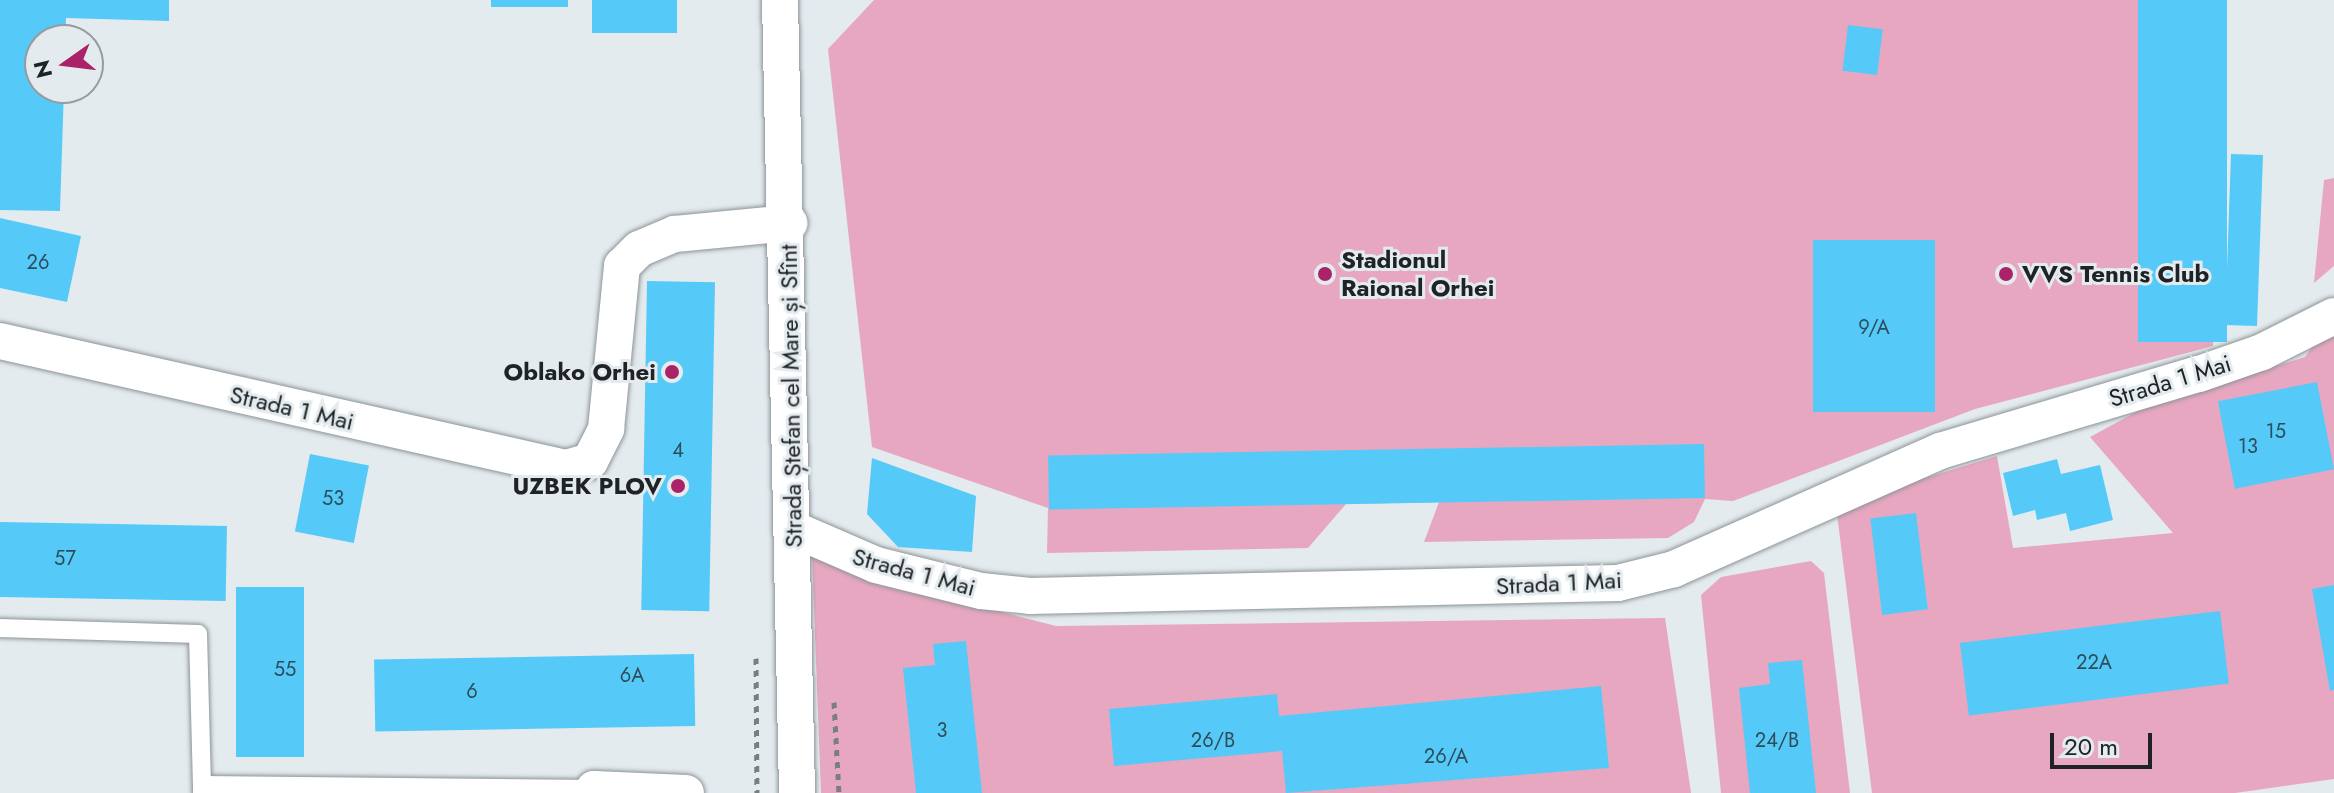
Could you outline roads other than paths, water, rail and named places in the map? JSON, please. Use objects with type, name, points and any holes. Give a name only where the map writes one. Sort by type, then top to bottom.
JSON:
[{"type":"street","name":"Strada Ștefan cel Mare și Sfînt","points":[[780,0],[789,223],[797,793]]},
{"type":"street","name":"Strada 1 Mai","points":[[0,341],[566,468],[590,461],[606,429],[622,266],[639,249],[675,234],[789,223]]},
{"type":"street","name":"Strada 1 Mai","points":[[793,529],[876,565],[981,591],[1030,596],[1618,583],[1674,569],[1940,451],[2199,374],[2262,352],[2334,316]]},
{"type":"street","points":[[594,791],[686,793]]},
{"type":"lane","points":[[0,628],[198,634],[202,789],[594,791]]},
{"type":"place","name":"Stadionul Raional Orhei","points":[[1325,274]]},
{"type":"place","name":"VVS Tennis Club","points":[[2006,274]]},
{"type":"place","name":"Oblako Orhei","points":[[672,372]]},
{"type":"place","name":"UZBEK PLOV","points":[[678,486]]}]
